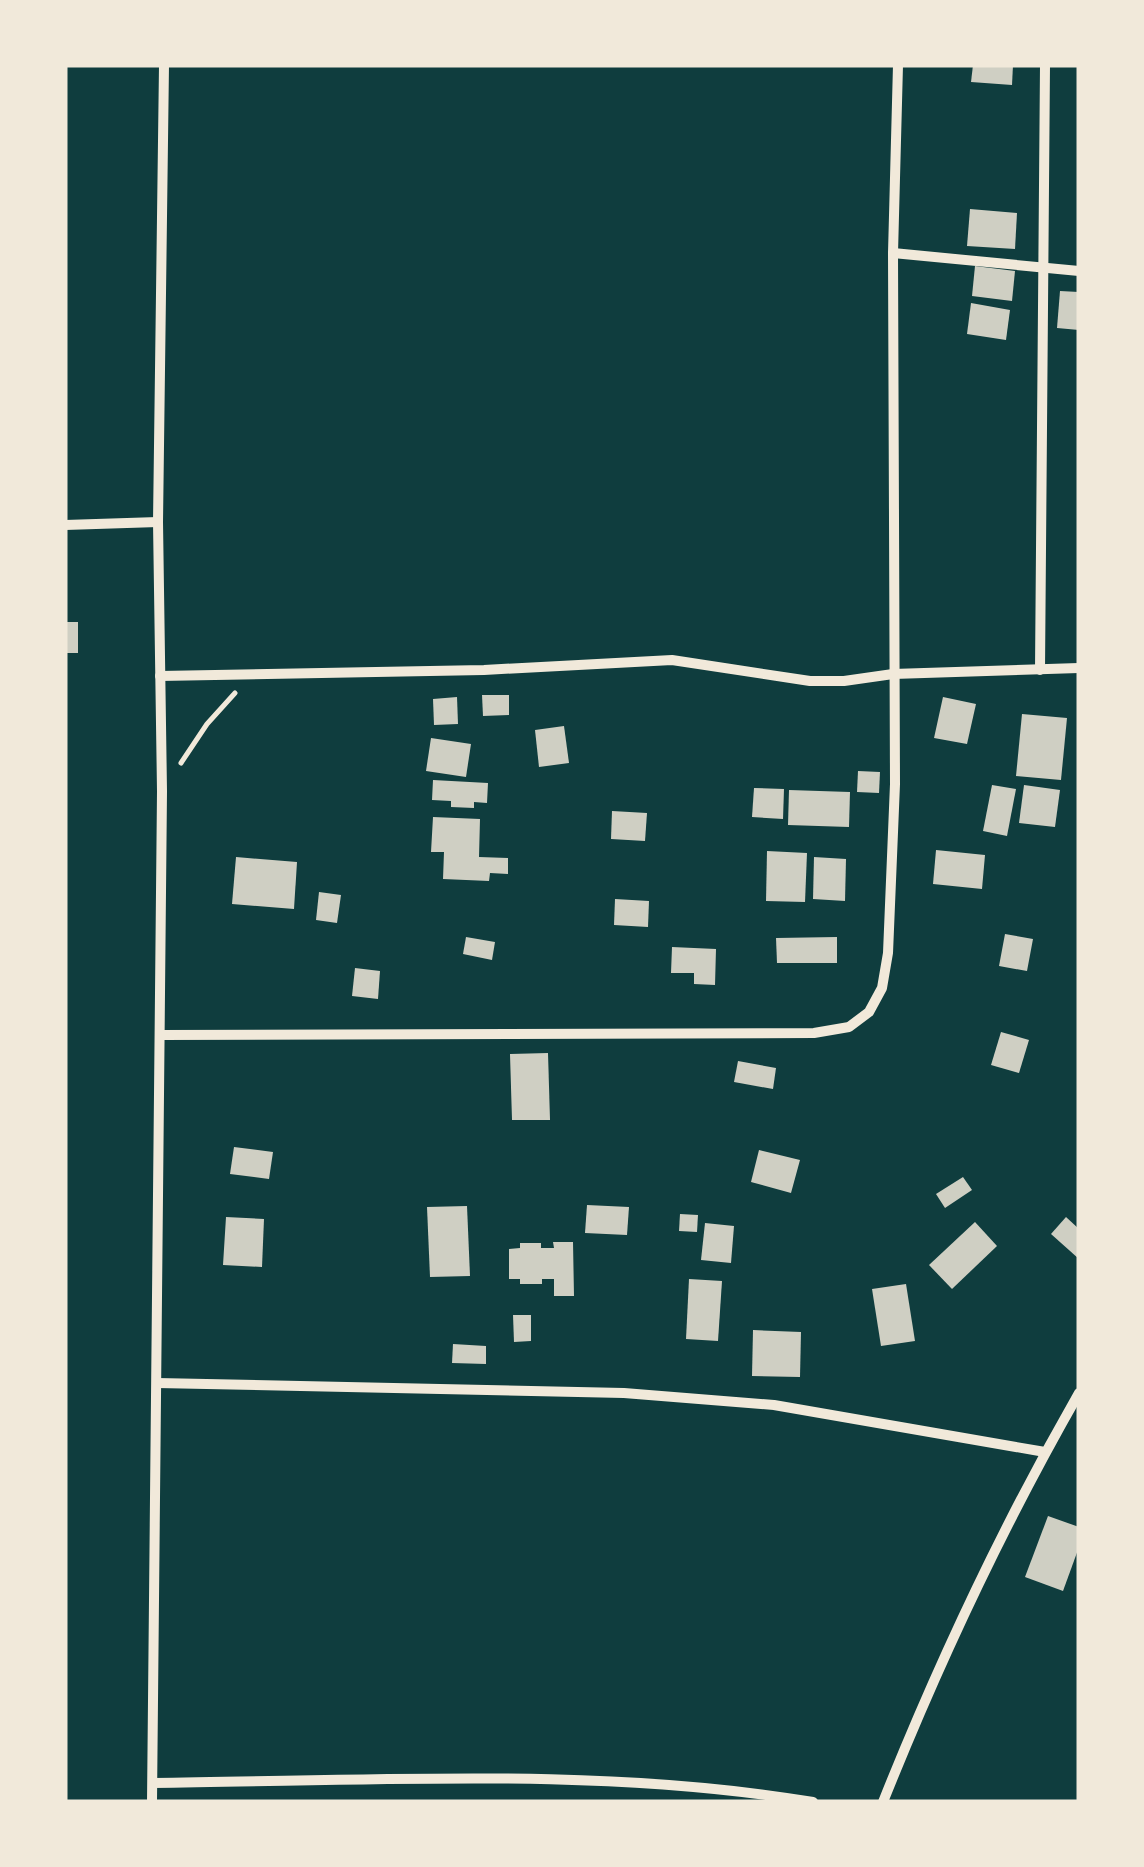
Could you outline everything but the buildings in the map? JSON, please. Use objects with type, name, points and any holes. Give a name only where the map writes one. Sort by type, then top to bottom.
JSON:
[{"type":"street","points":[[152,1802],[162,791],[158,522],[160,152],[164,65]]},
{"type":"street","points":[[160,1035],[814,1033],[849,1027],[870,1012],[882,988],[888,953],[895,784],[893,254],[898,65]]},
{"type":"street","points":[[1040,670],[1044,65]]},
{"type":"street","points":[[893,254],[1079,271]]},
{"type":"street","points":[[65,525],[158,522]]},
{"type":"street","points":[[160,676],[484,670],[672,660],[810,682],[893,674],[1079,668]]},
{"type":"street","points":[[157,1383],[624,1393],[774,1405],[1046,1452]]},
{"type":"street","points":[[883,1802],[923,1703],[1079,1393]]},
{"type":"street","points":[[152,1783],[508,1780],[692,1786],[813,1802]]},
{"type":"path","points":[[162,791],[207,724],[252,674]]}]
